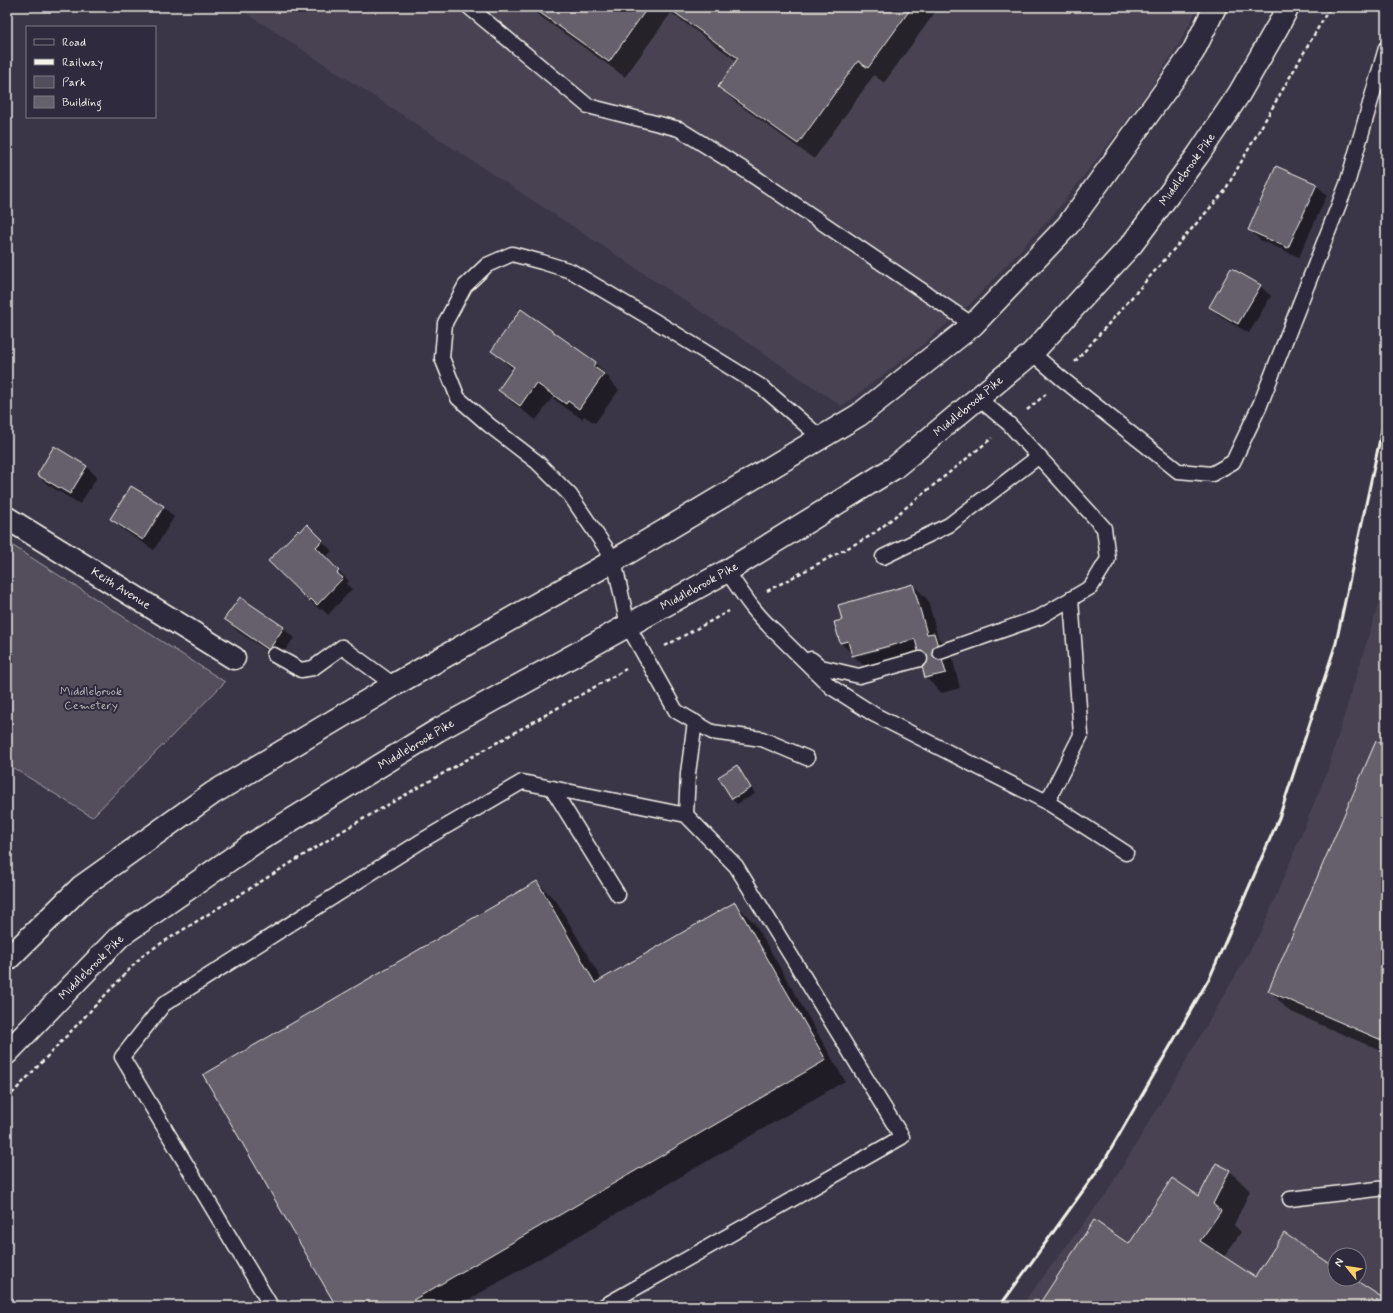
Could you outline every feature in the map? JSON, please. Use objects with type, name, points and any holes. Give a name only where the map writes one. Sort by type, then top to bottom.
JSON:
[{"type":"main road","points":[[7,960],[81,887],[214,793],[394,685],[614,560],[859,415],[974,325],[1068,225],[1193,52],[1215,7]]},
{"type":"main road","name":"Middlebrook Pike","points":[[7,1053],[120,936],[254,843],[438,730],[727,571],[894,468],[1032,353],[1132,244],[1198,155],[1239,94],[1288,7]]},
{"type":"main road","name":"Keith Avenue","points":[[7,518],[234,658]]},
{"type":"lane","points":[[469,7],[588,106],[679,129],[743,169],[974,325]]},
{"type":"lane","points":[[1032,353],[1061,378],[1178,471],[1212,474],[1233,462],[1260,405],[1346,184],[1386,48]]},
{"type":"lane","points":[[807,758],[762,740],[712,732],[676,711],[628,626],[614,560],[570,495],[537,462],[489,425],[458,398],[442,358],[446,323],[465,286],[487,265],[512,254],[571,271],[656,321],[762,387],[820,438]]},
{"type":"lane","points":[[940,652],[1040,617],[1091,587],[1108,559],[1104,528],[1009,424],[978,398]]},
{"type":"lane","points":[[883,557],[949,525],[1038,457]]},
{"type":"lane","points":[[727,571],[747,601],[770,627],[831,687],[875,715],[1047,802],[1126,853]]},
{"type":"lane","points":[[1047,802],[1081,735],[1071,599]]},
{"type":"lane","points":[[770,627],[821,667],[859,676],[920,659]]},
{"type":"lane","points":[[274,655],[301,670],[313,668],[342,647],[394,685]]},
{"type":"lane","points":[[686,815],[688,773],[695,722]]},
{"type":"lane","points":[[271,1306],[122,1057],[164,1004],[423,840],[522,782],[686,815],[736,866],[902,1137],[604,1306]]},
{"type":"lane","points":[[552,788],[618,895]]},
{"type":"lane","points":[[1290,1199],[1386,1188]]},
{"type":"shaded area","points":[[237,7],[1198,7],[1178,46],[1141,101],[1053,215],[972,302],[921,346],[842,406],[615,254]]},
{"type":"shaded area","points":[[1386,579],[1386,1306],[1021,1306],[1106,1194],[1262,930],[1327,772]]},
{"type":"green space","name":"Middlebrook Cemetery","points":[[7,542],[225,682],[92,817],[7,764]]},
{"type":"building","points":[[532,7],[648,7],[609,62]]},
{"type":"building","points":[[667,7],[912,7],[868,68],[858,61],[798,144],[718,87],[738,58]]},
{"type":"building","points":[[1276,166],[1317,184],[1288,248],[1248,230]]},
{"type":"building","points":[[1231,268],[1261,285],[1238,324],[1209,307]]},
{"type":"building","points":[[521,309],[596,362],[593,366],[604,374],[579,409],[568,401],[566,404],[536,383],[520,406],[498,390],[514,367],[491,351]]},
{"type":"building","points":[[54,446],[87,466],[70,494],[37,475]]},
{"type":"building","points":[[131,486],[164,506],[143,540],[110,519]]},
{"type":"building","points":[[307,524],[323,540],[316,547],[339,571],[337,573],[343,578],[317,605],[311,599],[309,601],[268,561],[298,530],[300,532]]},
{"type":"building","points":[[913,584],[927,634],[934,633],[946,673],[925,678],[915,639],[852,656],[848,641],[840,643],[834,622],[842,620],[838,605]]},
{"type":"building","points":[[240,597],[284,627],[269,650],[224,619]]},
{"type":"building","points":[[1376,741],[1386,745],[1386,1042],[1268,991]]},
{"type":"building","points":[[737,765],[751,788],[732,799],[718,777]]},
{"type":"building","points":[[537,881],[595,983],[735,902],[826,1060],[403,1306],[336,1306],[203,1075]]},
{"type":"building","points":[[1216,1163],[1230,1170],[1213,1204],[1221,1211],[1200,1241],[1255,1277],[1284,1233],[1327,1262],[1327,1287],[1366,1287],[1386,1300],[1386,1306],[1038,1306],[1094,1220],[1129,1244],[1172,1178],[1199,1196]]},
{"type":"railway","points":[[1000,1306],[1103,1163],[1210,977],[1279,818],[1336,643],[1386,411]]}]
